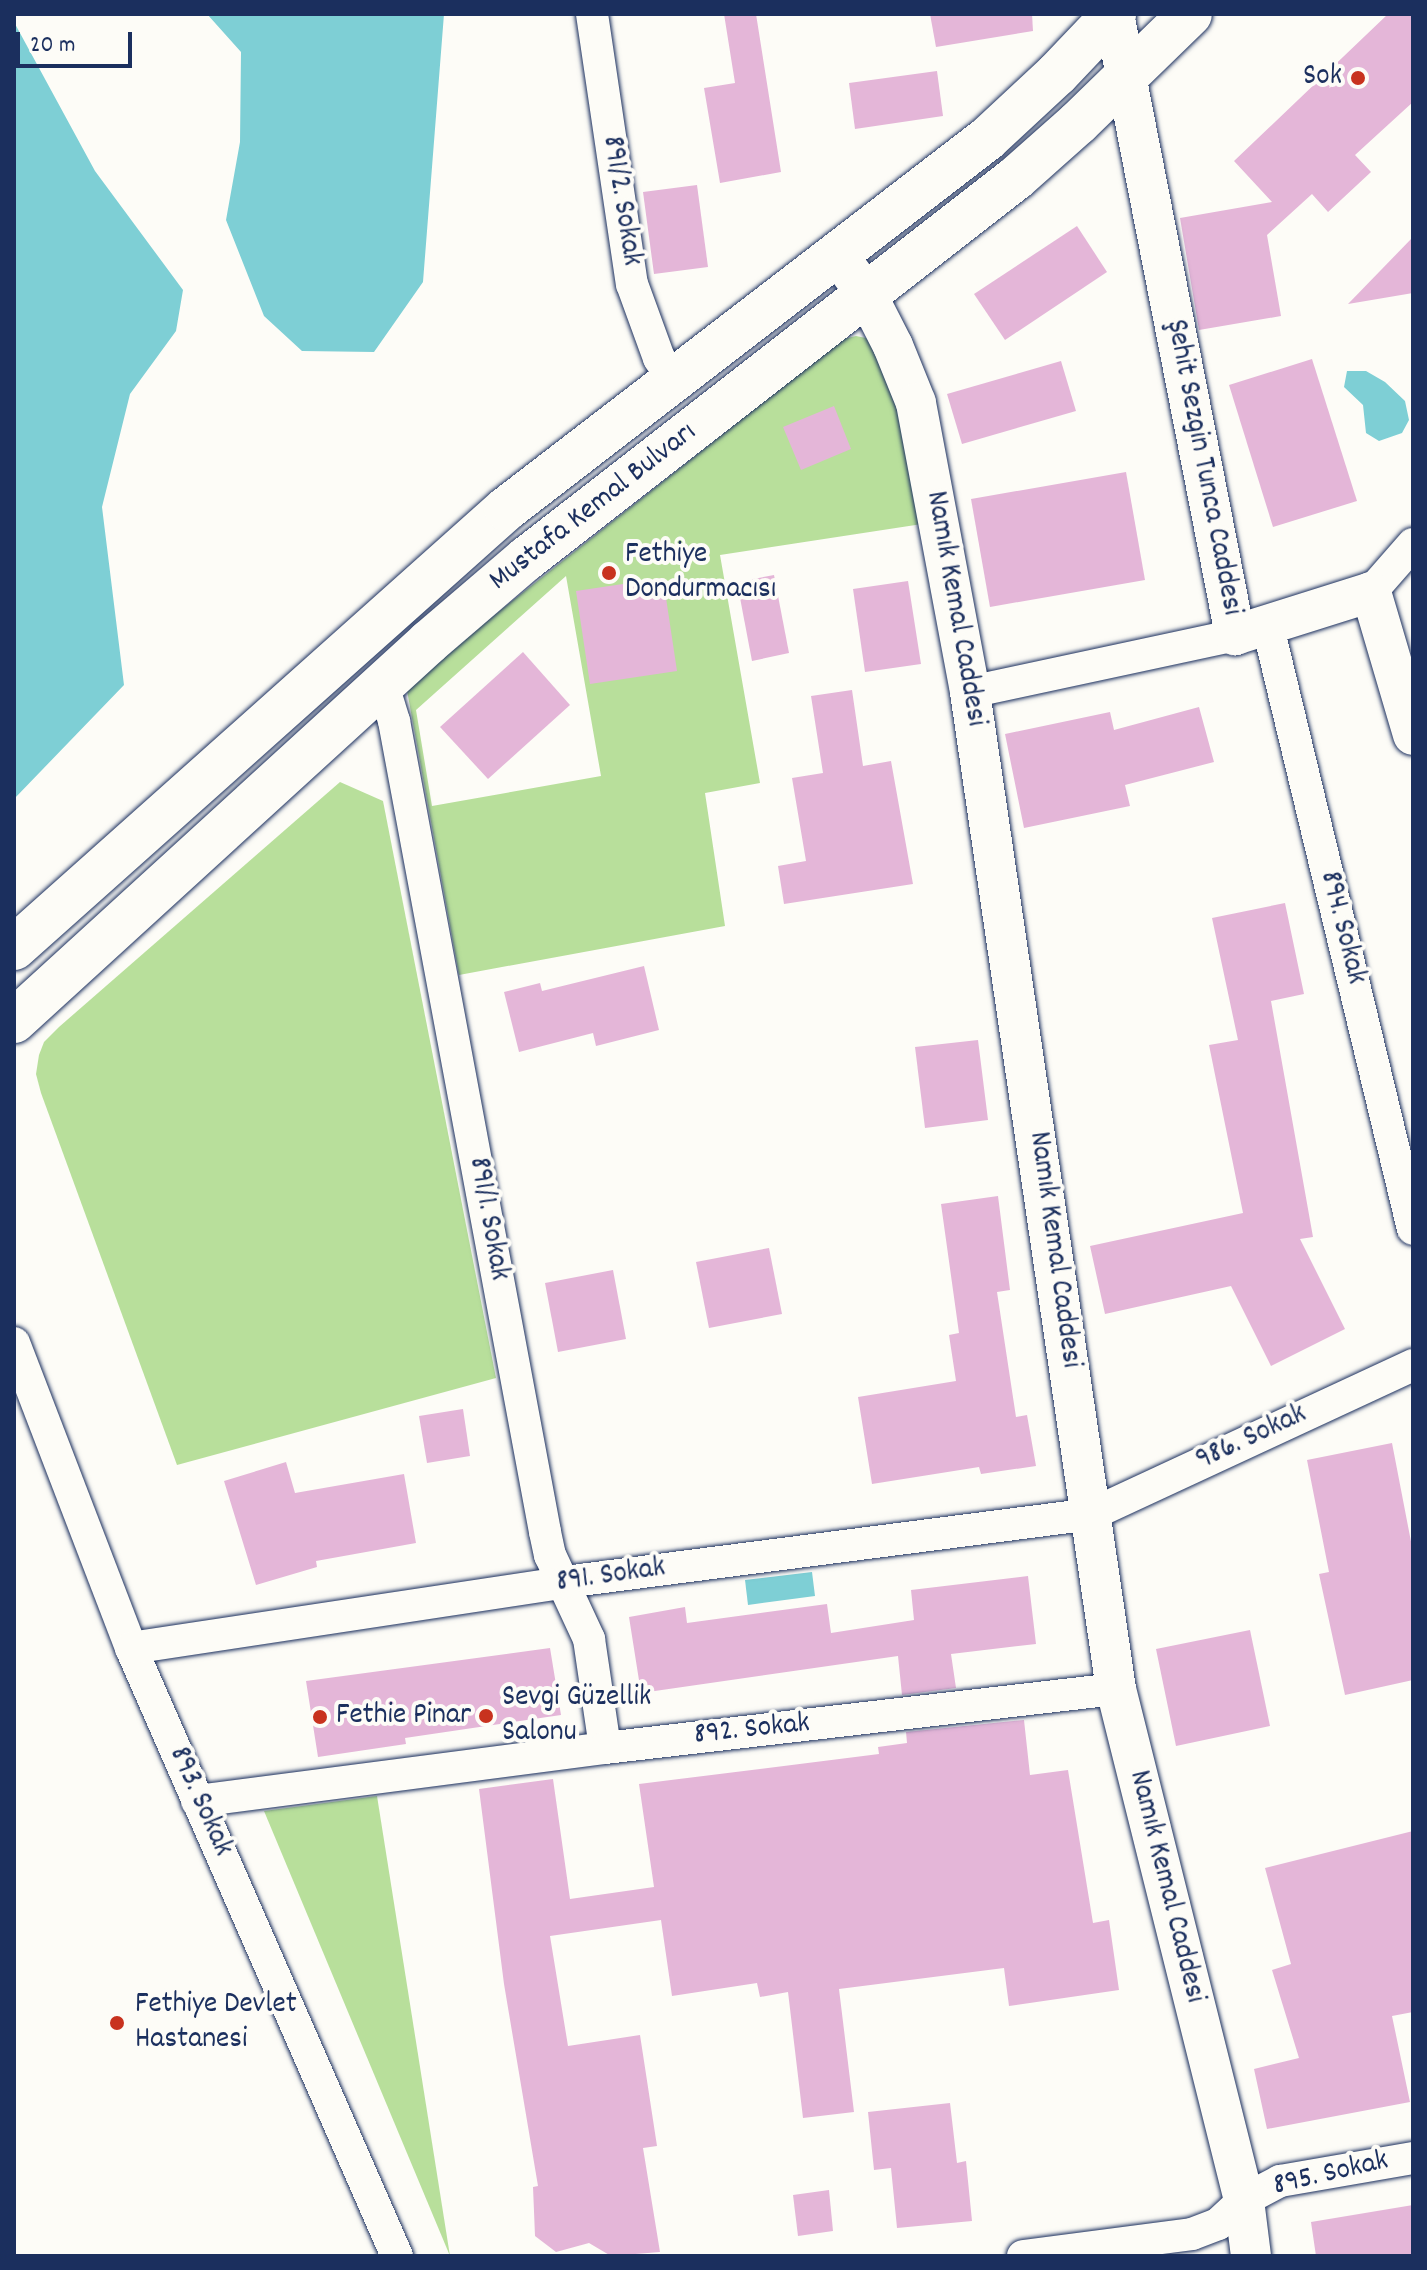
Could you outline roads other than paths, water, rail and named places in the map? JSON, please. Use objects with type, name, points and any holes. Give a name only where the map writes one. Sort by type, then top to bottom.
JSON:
[{"type":"main road","name":"Mustafa Kemal Bulvarı","points":[[14,948],[475,535],[987,139],[1057,74],[1114,14]]},
{"type":"main road","name":"Mustafa Kemal Bulvarı","points":[[14,1021],[526,559],[1016,178],[1190,14]]},
{"type":"street","name":"891/2. Sokak","points":[[592,14],[632,284],[659,358],[673,380]]},
{"type":"street","name":"Şehit Sezgin Tunca Caddesi","points":[[1114,14],[1124,79],[1251,631],[1371,592]]},
{"type":"street","name":"Namık Kemal Caddesi","points":[[837,254],[867,295],[893,346],[916,403],[970,692],[1116,1689],[1244,2200],[1251,2256]]},
{"type":"street","points":[[1413,544],[1371,592],[1413,735]]},
{"type":"street","points":[[970,692],[1251,631]]},
{"type":"street","name":"894. Sokak","points":[[1251,631],[1413,1229]]},
{"type":"street","name":"891/1. Sokak","points":[[383,685],[397,736],[545,1532],[550,1555],[589,1639],[605,1748]]},
{"type":"street","name":"893. Sokak","points":[[14,1343],[131,1648],[326,2087],[397,2256]]},
{"type":"street","name":"986. Sokak","points":[[1092,1514],[1413,1365]]},
{"type":"street","name":"891. Sokak","points":[[131,1648],[260,1631],[565,1582],[1092,1514]]},
{"type":"street","name":"892. Sokak","points":[[197,1801],[605,1748],[1116,1689]]},
{"type":"street","name":"895. Sokak","points":[[1023,2256],[1192,2234],[1218,2224],[1244,2200],[1280,2181],[1413,2158]]},
{"type":"water","points":[[207,14],[444,14],[423,282],[374,352],[302,351],[264,316],[226,220],[240,142],[241,52]]},
{"type":"water","points":[[14,22],[95,171],[183,290],[176,331],[130,394],[102,507],[124,685],[14,799]]},
{"type":"water","points":[[1347,371],[1366,371],[1385,382],[1405,401],[1409,420],[1402,433],[1379,441],[1366,433],[1363,405],[1344,387]]},
{"type":"water","points":[[812,1572],[815,1596],[748,1605],[745,1580]]},
{"type":"place","name":"Sok","points":[[1358,78]]},
{"type":"place","name":"Fethiye Dondurmacısı","points":[[609,573]]},
{"type":"place","name":"Sevgi Güzellik Salonu","points":[[486,1716]]},
{"type":"place","name":"Fethie Pinar","points":[[320,1717]]},
{"type":"place","name":"Fethiye Devlet Hastanesi","points":[[117,2023]]}]
